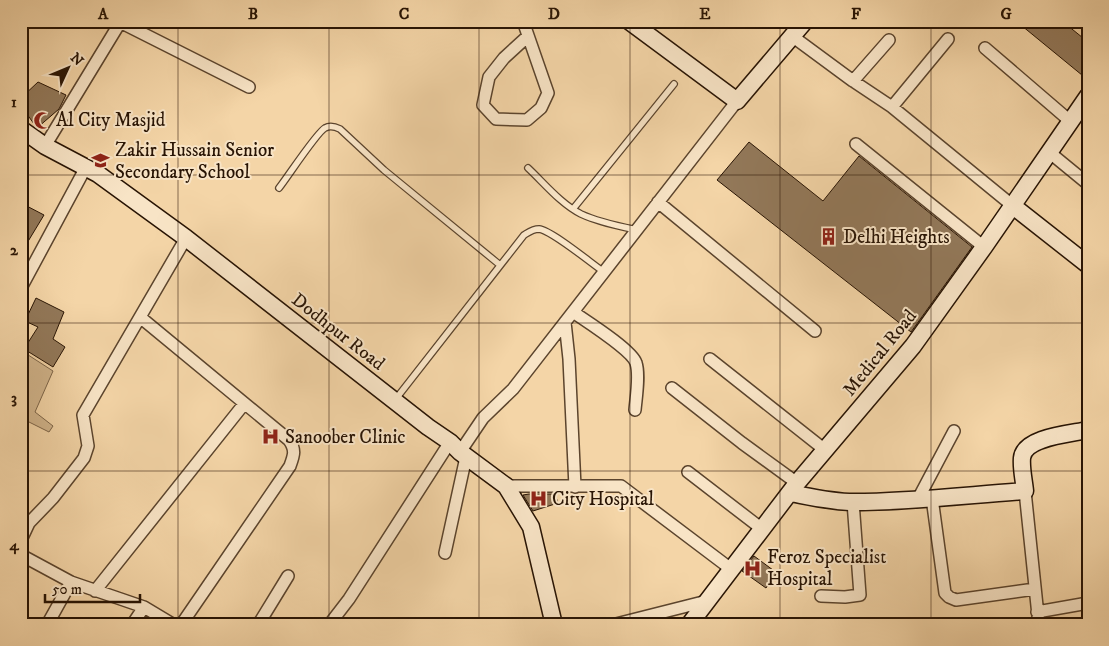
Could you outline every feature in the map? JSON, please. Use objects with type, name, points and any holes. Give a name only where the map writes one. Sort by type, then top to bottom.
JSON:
[{"type":"street","points":[[523,21],[548,92],[541,108],[527,120],[496,119],[483,105],[489,77],[504,58],[528,36]]},
{"type":"street","points":[[629,21],[737,101]]},
{"type":"street","points":[[45,146],[119,22],[249,87]]},
{"type":"street","points":[[330,625],[483,418],[513,389],[737,101],[798,26],[853,81],[892,107],[1088,265]]},
{"type":"street","points":[[892,107],[948,39]]},
{"type":"street","points":[[853,81],[889,40]]},
{"type":"street","points":[[984,48],[1070,120]]},
{"type":"street","name":"Medical Road","points":[[689,625],[824,450],[914,346],[1087,98]]},
{"type":"street","name":"Dodhpur Road","points":[[21,129],[45,146],[86,166],[186,238],[506,486],[531,527],[554,625]]},
{"type":"street","points":[[856,144],[984,247]]},
{"type":"street","points":[[1049,152],[1088,184]]},
{"type":"street","points":[[21,288],[86,166]]},
{"type":"street","points":[[658,202],[815,331]]},
{"type":"street","points":[[21,540],[30,523],[53,498],[84,458],[88,446],[83,415],[186,238]]},
{"type":"street","points":[[573,312],[622,347],[636,363],[635,410]]},
{"type":"street","points":[[140,317],[289,440],[294,447],[295,454],[290,466],[181,625]]},
{"type":"street","points":[[565,322],[569,359],[575,487]]},
{"type":"street","points":[[710,359],[824,450]]},
{"type":"street","points":[[672,388],[742,443],[794,488],[818,499],[853,502],[1025,490]]},
{"type":"street","points":[[95,591],[244,404]]},
{"type":"street","points":[[1038,625],[1022,458],[1027,446],[1036,442],[1088,430]]},
{"type":"street","points":[[954,431],[925,498],[945,592],[949,597],[956,600],[1035,589]]},
{"type":"street","points":[[445,553],[459,450]]},
{"type":"street","points":[[688,472],[762,528]]},
{"type":"street","points":[[506,486],[621,486],[731,570]]},
{"type":"street","points":[[822,596],[845,597],[860,595],[853,502]]},
{"type":"street","points":[[21,555],[71,582],[144,608],[174,625]]},
{"type":"street","points":[[258,625],[288,576]]},
{"type":"street","points":[[47,625],[71,582]]},
{"type":"street","points":[[612,625],[707,601]]},
{"type":"street","points":[[1037,612],[1088,603]]},
{"type":"street","points":[[132,625],[144,608]]},
{"type":"lane","points":[[573,209],[674,84]]},
{"type":"lane","points":[[279,188],[325,128],[334,126],[340,129],[392,176],[500,265]]},
{"type":"lane","points":[[528,168],[563,201],[580,213],[605,223],[637,230]]},
{"type":"lane","points":[[394,401],[524,235],[533,230],[540,229],[604,272]]},
{"type":"shaded area","points":[[22,351],[53,371],[35,412],[53,426],[49,432],[21,418]]},
{"type":"building","points":[[1016,21],[1062,21],[1088,42],[1088,80]]},
{"type":"building","name":"Al City Masjid","points":[[38,82],[66,95],[59,109],[37,128],[21,106],[21,98]]},
{"type":"building","points":[[749,142],[823,201],[859,156],[972,247],[911,332],[717,180]]},
{"type":"building","points":[[21,203],[44,215],[21,253]]},
{"type":"building","points":[[36,298],[64,312],[53,339],[65,347],[53,367],[24,349],[38,327],[25,321]]},
{"type":"building","points":[[555,494],[558,503],[533,511],[523,495]]},
{"type":"building","points":[[754,556],[777,573],[766,588],[742,571]]},
{"type":"place","name":"Al City Masjid","points":[[42,120]]},
{"type":"place","name":"Zakir Hussain Senior Secondary School","points":[[101,161]]},
{"type":"place","name":"Delhi Heights","points":[[829,237]]},
{"type":"place","name":"Sanoober Clinic","points":[[271,437]]},
{"type":"place","name":"City Hospital","points":[[538,499]]},
{"type":"place","name":"Feroz Specialist Hospital","points":[[753,568]]}]
